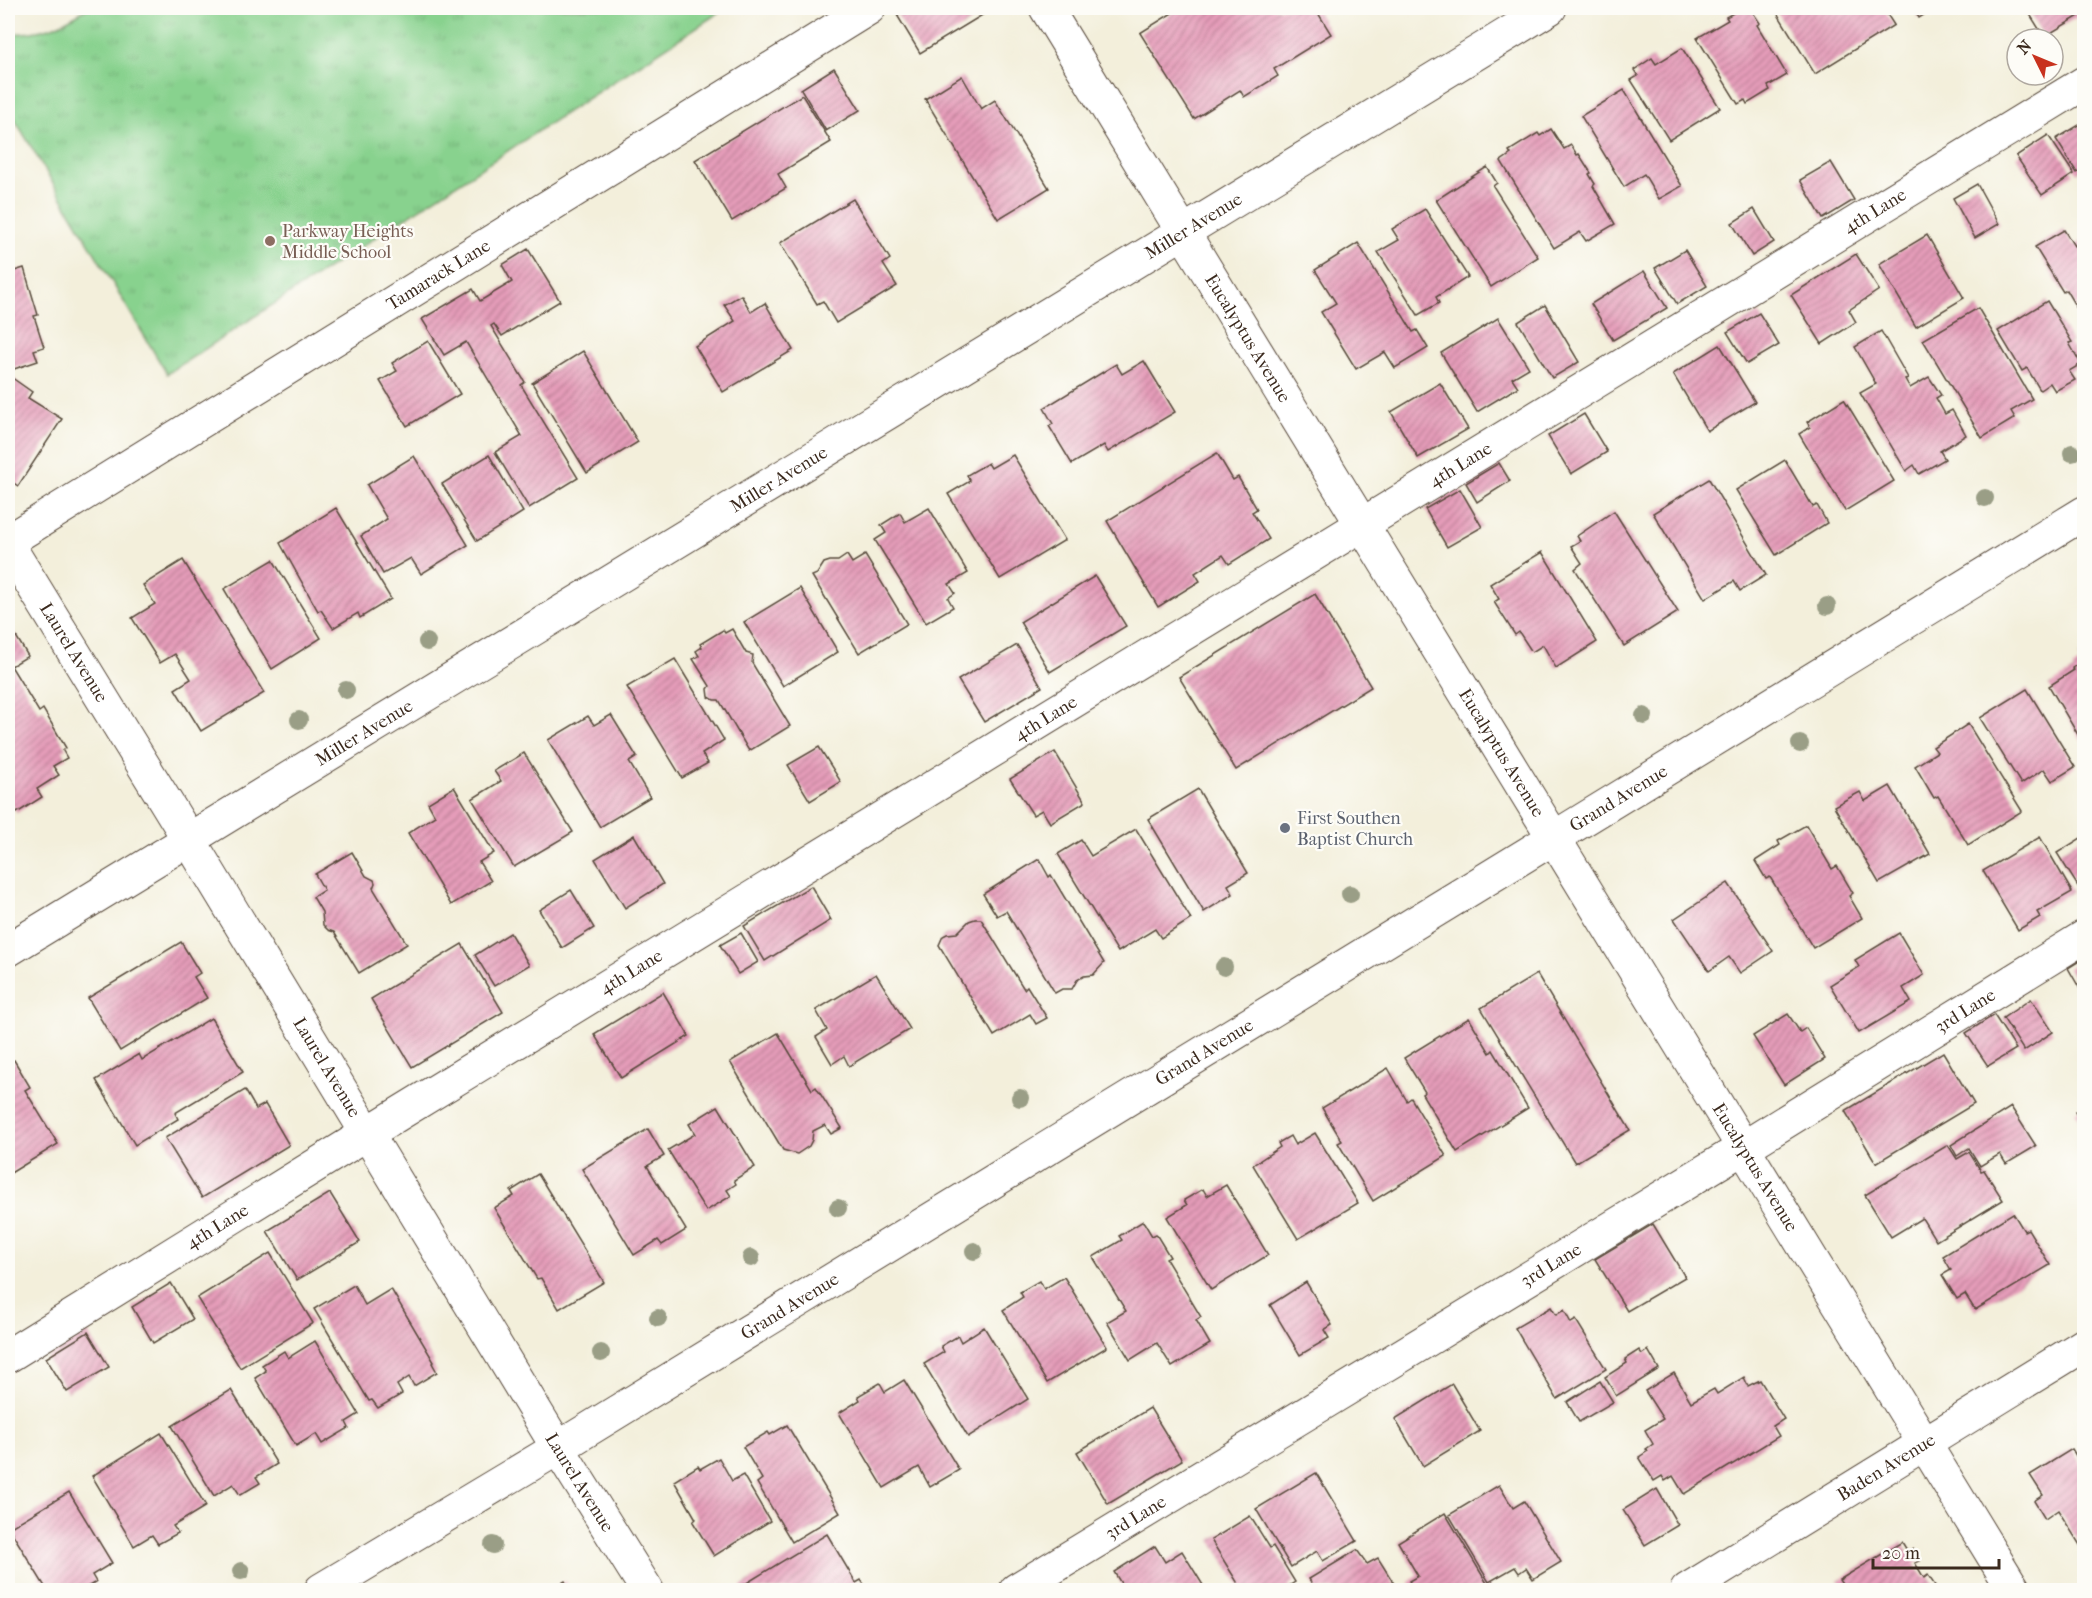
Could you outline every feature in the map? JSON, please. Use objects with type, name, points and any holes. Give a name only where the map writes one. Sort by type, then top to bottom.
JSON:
[{"type":"street","name":"Tamarack Lane","points":[[8,543],[869,8]]},
{"type":"street","name":"Eucalyptus Avenue","points":[[1046,8],[2014,1590]]},
{"type":"street","name":"Miller Avenue","points":[[8,950],[1550,8]]},
{"type":"street","name":"4th Lane","points":[[8,1356],[2085,83]]},
{"type":"street","name":"Grand Avenue","points":[[321,1590],[558,1448],[2085,513]]},
{"type":"street","name":"Laurel Avenue","points":[[8,543],[558,1448],[647,1590]]},
{"type":"street","name":"3rd Lane","points":[[1016,1590],[2085,937]]},
{"type":"street","name":"Baden Avenue","points":[[1687,1590],[2085,1345]]},
{"type":"green space","name":"Parkway Heights Middle School","points":[[88,8],[726,8],[167,374],[8,108],[8,34],[50,28]]},
{"type":"building","points":[[910,8],[980,8],[984,14],[920,53],[897,15]]},
{"type":"building","points":[[1180,8],[1315,8],[1331,34],[1274,69],[1278,76],[1244,97],[1240,90],[1194,119],[1140,33]]},
{"type":"building","points":[[1742,8],[1750,8],[1760,23],[1757,25],[1787,75],[1768,86],[1770,90],[1747,104],[1745,100],[1738,104],[1697,38],[1728,20],[1726,17]]},
{"type":"building","points":[[1774,8],[1883,8],[1894,25],[1815,74]]},
{"type":"building","points":[[1913,8],[1935,8],[1919,18]]},
{"type":"building","points":[[2026,8],[2084,8],[2084,13],[2061,27],[2038,27]]},
{"type":"building","points":[[1682,48],[1720,108],[1669,140],[1631,80],[1638,76],[1634,70],[1652,58],[1656,64]]},
{"type":"building","points":[[834,68],[860,110],[826,131],[801,89]]},
{"type":"building","points":[[962,76],[981,109],[995,100],[1049,188],[998,219],[925,99]]},
{"type":"building","points":[[1624,90],[1682,186],[1659,199],[1644,174],[1624,187],[1581,116]]},
{"type":"building","points":[[802,95],[831,142],[778,174],[786,188],[732,221],[695,160]]},
{"type":"building","points":[[2084,122],[2084,168],[2077,173],[2056,139]]},
{"type":"building","points":[[1551,129],[1564,149],[1571,145],[1577,155],[1579,154],[1591,173],[1589,174],[1595,184],[1593,186],[1615,224],[1586,241],[1580,232],[1554,248],[1501,161],[1511,154],[1509,151],[1538,133],[1540,136]]},
{"type":"building","points":[[2048,135],[2074,174],[2042,195],[2016,156]]},
{"type":"building","points":[[1831,162],[1854,200],[1823,219],[1800,180]]},
{"type":"building","points":[[1487,167],[1497,183],[1493,186],[1538,257],[1491,287],[1436,200]]},
{"type":"building","points":[[1977,184],[1999,224],[1975,238],[1953,198]]},
{"type":"building","points":[[853,199],[890,259],[883,264],[897,286],[836,323],[823,301],[817,304],[780,243]]},
{"type":"building","points":[[1425,209],[1468,277],[1436,297],[1439,303],[1418,315],[1378,252],[1399,240],[1392,229]]},
{"type":"building","points":[[1754,209],[1774,242],[1752,256],[1732,223]]},
{"type":"building","points":[[2064,230],[2074,246],[2084,240],[2084,321],[2066,290],[2063,292],[2035,247]]},
{"type":"building","points":[[1927,235],[1964,298],[1916,327],[1879,264]]},
{"type":"building","points":[[1358,243],[1413,332],[1417,330],[1428,348],[1395,368],[1385,352],[1356,369],[1321,312],[1336,303],[1315,270]]},
{"type":"building","points":[[528,249],[560,301],[502,336],[494,324],[491,326],[525,382],[521,385],[578,478],[529,508],[495,452],[522,436],[466,342],[444,355],[422,319],[473,289],[480,301],[512,282],[502,265]]},
{"type":"building","points":[[1685,250],[1707,286],[1677,304],[1655,268]]},
{"type":"building","points":[[1856,254],[1879,290],[1849,310],[1856,322],[1822,344],[1791,295]]},
{"type":"building","points":[[24,268],[38,315],[34,316],[44,347],[34,350],[38,361],[11,370],[8,359],[8,273]]},
{"type":"building","points":[[1644,271],[1667,308],[1613,340],[1591,304]]},
{"type":"building","points":[[741,295],[751,312],[765,303],[793,350],[723,392],[695,346],[735,321],[724,305]]},
{"type":"building","points":[[2047,301],[2072,342],[2069,343],[2081,364],[2069,371],[2075,380],[2055,391],[2050,383],[2040,390],[2027,368],[2022,371],[1998,331]]},
{"type":"building","points":[[1545,305],[1579,362],[1552,378],[1518,322]]},
{"type":"building","points":[[1978,308],[2032,399],[2011,411],[2015,418],[1982,438],[1923,340]]},
{"type":"building","points":[[1759,313],[1779,345],[1747,364],[1727,332]]},
{"type":"building","points":[[1498,318],[1529,368],[1512,378],[1518,387],[1477,412],[1441,353]]},
{"type":"building","points":[[1881,331],[1908,378],[1905,379],[1910,388],[1929,377],[1941,395],[1936,398],[1945,414],[1952,410],[1966,435],[1940,451],[1945,459],[1919,474],[1914,465],[1906,471],[1860,393],[1876,384],[1855,347]]},
{"type":"building","points":[[428,341],[460,394],[407,426],[380,381],[397,371],[392,363]]},
{"type":"building","points":[[1720,345],[1755,402],[1707,431],[1673,374]]},
{"type":"building","points":[[583,351],[638,442],[587,473],[532,383]]},
{"type":"building","points":[[1144,361],[1175,412],[1108,452],[1104,445],[1072,464],[1049,426],[1053,424],[1044,408],[1116,364],[1122,374]]},
{"type":"building","points":[[8,375],[32,392],[28,398],[62,419],[18,486],[8,479]]},
{"type":"building","points":[[1440,383],[1468,429],[1418,458],[1391,412]]},
{"type":"building","points":[[1844,399],[1894,481],[1845,511],[1799,434],[1810,427],[1807,422]]},
{"type":"building","points":[[1584,414],[1607,452],[1571,474],[1548,436]]},
{"type":"building","points":[[1217,453],[1233,480],[1238,477],[1257,509],[1252,512],[1269,539],[1229,564],[1223,555],[1195,573],[1200,581],[1158,607],[1107,521]]},
{"type":"building","points":[[489,455],[523,512],[477,541],[442,484]]},
{"type":"building","points":[[1013,455],[1065,540],[1000,579],[948,494],[970,481],[967,475],[988,463],[991,468]]},
{"type":"building","points":[[414,456],[468,545],[421,574],[411,558],[383,574],[361,536],[387,519],[367,485]]},
{"type":"building","points":[[1785,460],[1813,507],[1817,505],[1827,523],[1776,555],[1736,490]]},
{"type":"building","points":[[1499,463],[1510,481],[1477,502],[1466,483]]},
{"type":"building","points":[[1709,479],[1766,575],[1740,591],[1734,581],[1705,599],[1653,513]]},
{"type":"building","points":[[1460,489],[1482,527],[1447,547],[1425,509]]},
{"type":"building","points":[[336,508],[391,599],[360,618],[358,613],[333,628],[321,610],[318,611],[280,543]]},
{"type":"building","points":[[929,508],[968,573],[949,584],[955,593],[948,598],[953,607],[926,623],[875,540],[886,533],[881,525],[900,513],[905,522]]},
{"type":"building","points":[[1614,511],[1678,612],[1624,646],[1575,569],[1582,563],[1571,546],[1580,541],[1577,536]]},
{"type":"building","points":[[1542,552],[1597,642],[1556,668],[1543,645],[1532,652],[1519,632],[1515,635],[1494,602],[1499,599],[1490,584]]},
{"type":"building","points":[[847,555],[852,563],[865,555],[907,624],[859,653],[812,576],[817,574],[824,563],[838,561]]},
{"type":"building","points":[[183,560],[264,693],[201,731],[175,689],[191,679],[175,654],[160,663],[132,618],[155,604],[143,585]]},
{"type":"building","points":[[273,560],[321,638],[272,669],[224,589]]},
{"type":"building","points":[[1095,576],[1126,626],[1050,672],[1020,622]]},
{"type":"building","points":[[800,588],[838,652],[783,686],[744,622]]},
{"type":"building","points":[[1315,594],[1371,687],[1236,770],[1179,677]]},
{"type":"building","points":[[8,623],[28,656],[11,666],[39,712],[43,709],[66,748],[63,751],[67,758],[53,766],[59,775],[37,789],[42,797],[17,813],[8,798]]},
{"type":"building","points":[[732,629],[746,653],[753,655],[752,663],[790,726],[749,751],[719,700],[709,697],[710,686],[693,659],[699,656],[696,651],[702,647],[700,644],[723,630],[725,633]]},
{"type":"building","points":[[1017,645],[1042,687],[984,722],[958,680]]},
{"type":"building","points":[[2084,653],[2084,745],[2049,686],[2074,670],[2072,668],[2081,662],[2078,657]]},
{"type":"building","points":[[675,659],[724,740],[702,754],[708,763],[682,778],[627,687]]},
{"type":"building","points":[[2027,689],[2075,767],[2052,781],[2044,769],[2021,784],[1980,718]]},
{"type":"building","points":[[611,715],[637,757],[629,762],[650,797],[600,827],[548,740],[588,716],[594,725]]},
{"type":"building","points":[[1968,724],[2022,811],[1968,845],[1938,796],[1934,798],[1915,766],[1937,752],[1933,747]]},
{"type":"building","points":[[819,747],[841,782],[810,801],[788,765]]},
{"type":"building","points":[[1055,752],[1085,802],[1050,823],[1042,810],[1033,815],[1010,779]]},
{"type":"building","points":[[524,753],[573,832],[514,867],[472,799],[501,781],[494,771]]},
{"type":"building","points":[[1890,786],[1930,854],[1879,883],[1834,806],[1860,792],[1865,801]]},
{"type":"building","points":[[454,787],[494,853],[479,862],[491,881],[451,905],[408,833],[435,816],[428,803]]},
{"type":"building","points":[[1198,789],[1248,873],[1228,885],[1233,894],[1204,912],[1148,819]]},
{"type":"building","points":[[1806,825],[1832,869],[1837,866],[1853,893],[1849,896],[1862,918],[1813,948],[1770,877],[1766,879],[1755,861],[1780,845],[1778,841]]},
{"type":"building","points":[[1136,829],[1191,919],[1161,938],[1155,929],[1118,952],[1058,854],[1081,840],[1091,856]]},
{"type":"building","points":[[634,835],[663,884],[625,908],[595,859]]},
{"type":"building","points":[[2084,836],[2084,896],[2057,853]]},
{"type":"building","points":[[2040,837],[2072,892],[2037,912],[2040,917],[2018,930],[1983,871]]},
{"type":"building","points":[[352,852],[366,876],[374,880],[373,888],[407,944],[359,973],[334,932],[323,925],[322,912],[313,897],[324,890],[315,874]]},
{"type":"building","points":[[1039,859],[1104,963],[1093,975],[1077,980],[1072,989],[1062,989],[1055,993],[1006,911],[997,916],[983,894]]},
{"type":"building","points":[[1728,883],[1773,951],[1740,973],[1729,957],[1709,971],[1674,919]]},
{"type":"building","points":[[811,886],[831,920],[765,961],[744,926]]},
{"type":"building","points":[[571,890],[594,928],[562,948],[539,910]]},
{"type":"building","points":[[981,919],[1024,989],[1027,986],[1047,1018],[1036,1024],[1030,1014],[994,1036],[939,945],[943,936],[957,933],[969,921]]},
{"type":"building","points":[[510,933],[529,965],[494,986],[475,955]]},
{"type":"building","points":[[741,933],[758,962],[738,974],[720,945]]},
{"type":"building","points":[[1899,933],[1924,975],[1903,988],[1911,1002],[1859,1033],[1830,985],[1859,967],[1855,960]]},
{"type":"building","points":[[181,942],[200,973],[194,977],[207,998],[120,1051],[88,998]]},
{"type":"building","points":[[462,944],[503,1012],[412,1067],[371,999]]},
{"type":"building","points":[[2084,958],[2084,996],[2068,968]]},
{"type":"building","points":[[876,974],[910,1029],[849,1066],[844,1056],[832,1064],[816,1037],[827,1030],[816,1010]]},
{"type":"building","points":[[1537,974],[1630,1130],[1575,1163],[1481,1008]]},
{"type":"building","points":[[663,992],[689,1036],[621,1078],[594,1034]]},
{"type":"building","points":[[2031,999],[2053,1032],[2024,1051],[2003,1018]]},
{"type":"building","points":[[1788,1014],[1800,1032],[1806,1028],[1825,1059],[1784,1085],[1753,1036]]},
{"type":"building","points":[[1994,1015],[2016,1049],[1988,1066],[1966,1033]]},
{"type":"building","points":[[211,1018],[243,1072],[175,1113],[178,1119],[135,1145],[96,1080],[139,1054],[142,1060]]},
{"type":"building","points":[[1469,1018],[1490,1053],[1493,1050],[1528,1108],[1457,1152],[1422,1094],[1425,1092],[1404,1058]]},
{"type":"building","points":[[778,1033],[812,1090],[816,1087],[842,1128],[831,1134],[825,1125],[813,1131],[809,1146],[797,1154],[783,1150],[730,1062]]},
{"type":"building","points":[[1943,1052],[1974,1104],[1876,1163],[1845,1111]]},
{"type":"building","points":[[14,1060],[30,1087],[25,1090],[58,1144],[9,1174],[8,1063]]},
{"type":"building","points":[[1388,1068],[1407,1101],[1411,1098],[1446,1156],[1373,1201],[1338,1143],[1342,1141],[1322,1108]]},
{"type":"building","points":[[245,1090],[256,1109],[265,1104],[289,1145],[202,1198],[165,1138]]},
{"type":"building","points":[[718,1106],[755,1167],[734,1180],[736,1184],[727,1190],[731,1196],[706,1211],[668,1150],[695,1134],[689,1124]]},
{"type":"building","points":[[2084,1106],[2084,1127],[2075,1112]]},
{"type":"building","points":[[2011,1107],[2036,1146],[2006,1164],[2000,1154],[1980,1166],[1969,1148],[1957,1156],[1951,1145]]},
{"type":"building","points":[[648,1129],[664,1156],[647,1166],[686,1230],[662,1245],[658,1240],[634,1255],[582,1169]]},
{"type":"building","points":[[1315,1133],[1358,1203],[1298,1239],[1253,1165],[1280,1147],[1278,1143],[1290,1136],[1295,1145]]},
{"type":"building","points":[[1948,1145],[1957,1159],[1969,1152],[1981,1171],[1984,1170],[2003,1200],[1936,1241],[1922,1218],[1891,1237],[1865,1195]]},
{"type":"building","points":[[538,1174],[604,1282],[559,1309],[541,1278],[537,1279],[494,1208],[514,1196],[511,1191]]},
{"type":"building","points":[[1226,1185],[1268,1255],[1211,1290],[1167,1217],[1187,1205],[1184,1200],[1203,1189],[1207,1196]]},
{"type":"building","points":[[330,1193],[360,1242],[297,1280],[267,1231]]},
{"type":"building","points":[[2013,1213],[2024,1231],[2028,1229],[2050,1265],[1975,1310],[1965,1294],[1957,1299],[1942,1275],[1951,1270],[1943,1256]]},
{"type":"building","points":[[1143,1221],[1152,1236],[1156,1234],[1170,1257],[1166,1259],[1201,1317],[1196,1320],[1210,1344],[1172,1367],[1157,1343],[1130,1360],[1107,1322],[1126,1311],[1093,1257],[1122,1240],[1119,1236]]},
{"type":"building","points":[[1653,1224],[1685,1277],[1627,1311],[1595,1259]]},
{"type":"building","points":[[270,1253],[313,1323],[240,1368],[197,1298]]},
{"type":"building","points":[[1064,1277],[1107,1347],[1047,1383],[1003,1310],[1023,1297],[1020,1292],[1039,1281],[1044,1289]]},
{"type":"building","points":[[1306,1282],[1332,1325],[1324,1330],[1329,1338],[1300,1355],[1270,1305]]},
{"type":"building","points":[[171,1283],[193,1319],[153,1343],[132,1307]]},
{"type":"building","points":[[354,1285],[365,1305],[391,1289],[434,1362],[432,1363],[437,1372],[414,1386],[409,1377],[397,1385],[402,1394],[378,1408],[372,1400],[369,1401],[314,1309]]},
{"type":"building","points":[[1551,1307],[1556,1315],[1564,1310],[1571,1323],[1576,1320],[1606,1369],[1557,1399],[1515,1328]]},
{"type":"building","points":[[984,1327],[1028,1399],[968,1437],[924,1364],[944,1352],[941,1346],[958,1336],[961,1342]]},
{"type":"building","points":[[88,1332],[109,1367],[67,1392],[46,1358]]},
{"type":"building","points":[[315,1341],[359,1414],[346,1422],[349,1428],[322,1444],[316,1434],[296,1446],[255,1378],[266,1371],[262,1365],[284,1351],[288,1358]]},
{"type":"building","points":[[1639,1350],[1642,1354],[1648,1350],[1659,1369],[1616,1396],[1605,1377],[1627,1363],[1625,1359]]},
{"type":"building","points":[[1674,1373],[1691,1402],[1714,1389],[1717,1394],[1744,1377],[1748,1386],[1760,1380],[1784,1419],[1773,1426],[1779,1436],[1684,1494],[1673,1476],[1665,1481],[1662,1476],[1654,1481],[1639,1457],[1653,1444],[1645,1430],[1663,1419],[1645,1391]]},
{"type":"building","points":[[904,1380],[959,1470],[930,1487],[919,1467],[884,1488],[839,1413],[860,1400],[858,1396],[880,1383],[885,1392]]},
{"type":"building","points":[[1600,1381],[1613,1402],[1579,1422],[1567,1402]]},
{"type":"building","points":[[1452,1384],[1480,1431],[1423,1466],[1395,1419]]},
{"type":"building","points":[[231,1390],[277,1464],[256,1477],[260,1483],[240,1495],[233,1484],[214,1496],[172,1426]]},
{"type":"building","points":[[1150,1408],[1182,1460],[1108,1504],[1077,1452]]},
{"type":"building","points":[[787,1425],[840,1513],[792,1542],[757,1483],[762,1479],[743,1447],[768,1432],[770,1435]]},
{"type":"building","points":[[161,1433],[206,1506],[173,1526],[178,1533],[158,1544],[152,1535],[134,1546],[92,1476]]},
{"type":"building","points":[[2072,1449],[2084,1469],[2083,1550],[2058,1510],[2045,1519],[2034,1501],[2043,1495],[2030,1475]]},
{"type":"building","points":[[719,1458],[732,1481],[743,1475],[770,1521],[714,1556],[693,1522],[696,1519],[674,1481],[698,1466],[700,1469]]},
{"type":"building","points":[[1316,1473],[1357,1541],[1323,1561],[1317,1551],[1291,1567],[1256,1509]]},
{"type":"building","points":[[1499,1485],[1513,1508],[1524,1501],[1561,1562],[1533,1579],[1526,1568],[1519,1573],[1515,1567],[1489,1582],[1449,1515]]},
{"type":"building","points":[[1657,1489],[1678,1525],[1645,1545],[1623,1510]]},
{"type":"building","points":[[69,1492],[112,1563],[92,1575],[96,1582],[82,1590],[74,1590],[72,1587],[67,1590],[47,1590],[9,1528]]},
{"type":"building","points":[[1445,1513],[1491,1590],[1415,1590],[1409,1581],[1418,1576],[1398,1542]]},
{"type":"building","points":[[1250,1516],[1270,1548],[1273,1546],[1295,1582],[1289,1586],[1292,1590],[1242,1590],[1211,1540]]},
{"type":"building","points":[[827,1534],[856,1583],[861,1580],[868,1590],[742,1590],[740,1587]]},
{"type":"building","points":[[1902,1542],[1908,1552],[1913,1549],[1920,1561],[1915,1563],[1924,1578],[1928,1575],[1938,1590],[1846,1590],[1839,1580]]},
{"type":"building","points":[[1155,1546],[1165,1562],[1182,1551],[1206,1590],[1125,1590],[1114,1572]]},
{"type":"building","points":[[1357,1550],[1367,1564],[1378,1558],[1398,1590],[1316,1590],[1309,1579]]},
{"type":"building","points":[[8,1576],[16,1590],[8,1590]]},
{"type":"building","points":[[565,1581],[570,1590],[550,1590]]},
{"type":"place","name":"Parkway Heights Middle School","points":[[270,241]]},
{"type":"place","name":"First Southen Baptist Church","points":[[1285,828]]}]
